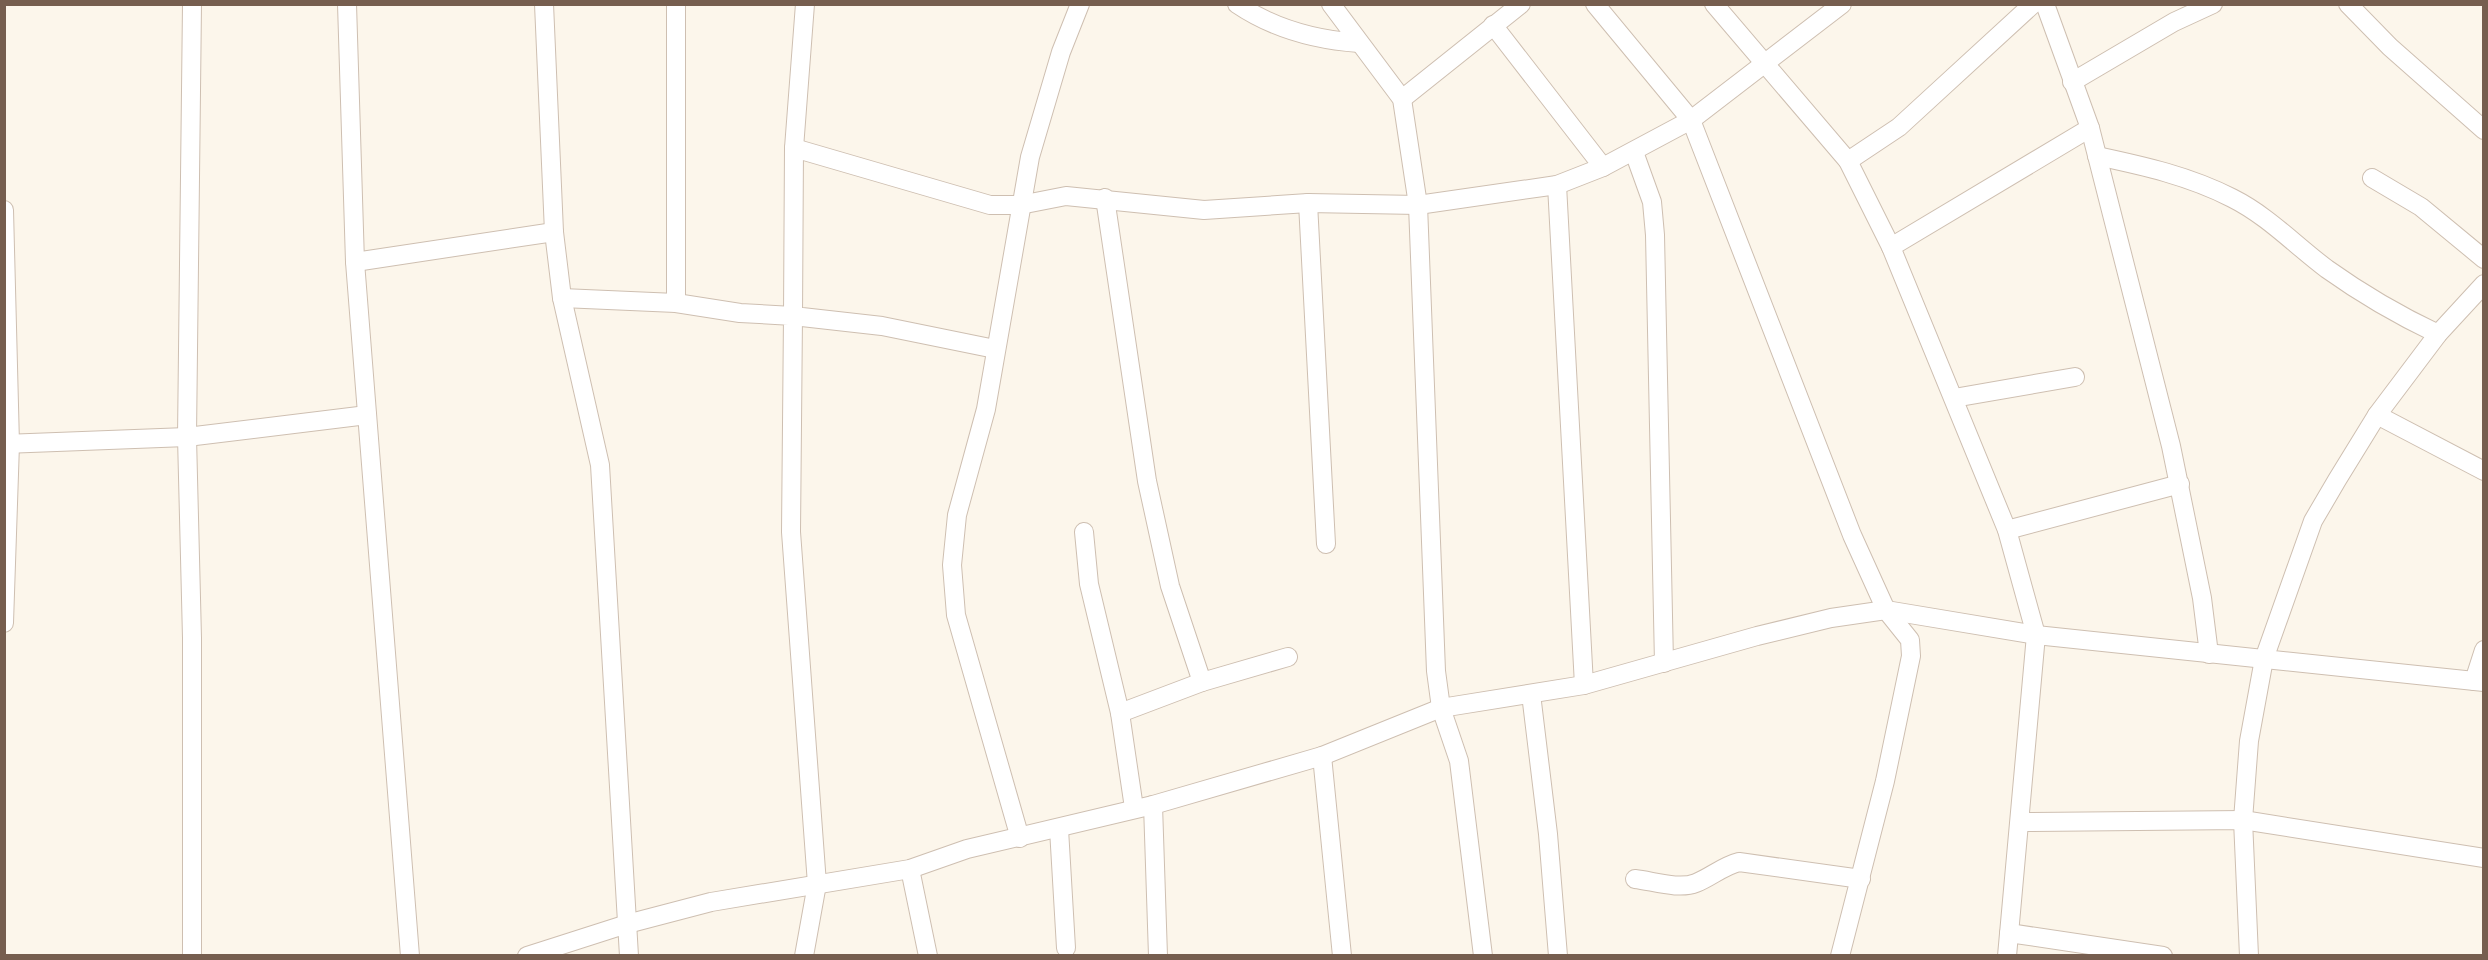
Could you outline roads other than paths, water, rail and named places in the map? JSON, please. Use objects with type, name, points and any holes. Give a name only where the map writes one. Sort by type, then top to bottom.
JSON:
[{"type":"street","points":[[192,4],[187,437],[192,638],[192,956]]},
{"type":"street","points":[[347,4],[355,262],[410,956]]},
{"type":"street","points":[[544,4],[554,232],[562,298],[600,465],[629,956]]},
{"type":"street","points":[[676,4],[676,303]]},
{"type":"street","points":[[804,956],[816,884],[791,532],[794,147],[805,4]]},
{"type":"street","points":[[1020,838],[956,615],[951,565],[957,514],[986,409],[1020,205],[1044,105],[1080,4]]},
{"type":"street","points":[[1237,4],[1282,28],[1326,41],[1359,44]]},
{"type":"street","points":[[1331,4],[1402,99],[1418,205],[1436,671],[1441,708],[1459,761],[1483,956]]},
{"type":"street","points":[[1402,99],[1521,4]]},
{"type":"street","points":[[1596,4],[1691,120],[1852,535],[1886,610],[1910,640],[1911,656],[1861,879],[1840,956]]},
{"type":"street","points":[[1714,4],[1848,161],[1891,247],[2007,530],[2036,635],[2021,822],[2007,956]]},
{"type":"street","points":[[794,147],[976,202],[1020,205],[1066,196],[1105,198],[1153,206],[1203,210],[1308,203],[1418,205],[1557,185],[1603,167],[1691,120],[1842,4]]},
{"type":"street","points":[[1848,161],[1899,127],[2033,4]]},
{"type":"street","points":[[2044,4],[2090,128],[2180,484],[2202,598],[2209,654]]},
{"type":"street","points":[[2072,82],[2174,22],[2213,4]]},
{"type":"street","points":[[2348,4],[2390,47],[2484,130]]},
{"type":"street","points":[[1493,25],[1603,167]]},
{"type":"street","points":[[1891,247],[2090,128]]},
{"type":"street","points":[[1634,152],[1652,202],[1655,235],[1664,663]]},
{"type":"street","points":[[2097,156],[2188,178],[2233,198],[2260,215],[2326,268],[2405,317],[2438,334]]},
{"type":"street","points":[[2372,178],[2421,207],[2484,259]]},
{"type":"street","points":[[1557,185],[1584,685]]},
{"type":"street","points":[[1105,198],[1147,481],[1170,586],[1202,682]]},
{"type":"street","points":[[1308,203],[1326,543]]},
{"type":"street","points":[[4,210],[7,444],[4,623]]},
{"type":"street","points":[[355,262],[554,232]]},
{"type":"street","points":[[2249,956],[2243,820],[2249,741],[2264,659],[2313,521],[2377,415],[2438,334],[2484,284]]},
{"type":"street","points":[[562,298],[676,303],[740,313],[793,316],[882,326],[995,349]]},
{"type":"street","points":[[1954,398],[2075,377]]},
{"type":"street","points":[[7,444],[187,437],[368,415]]},
{"type":"street","points":[[2377,415],[2484,471]]},
{"type":"street","points":[[2007,530],[2180,484]]},
{"type":"street","points":[[1084,532],[1089,584],[1120,713],[1134,808]]},
{"type":"street","points":[[527,956],[627,924],[711,902],[910,869],[967,849],[1153,805],[1322,756],[1441,708],[1584,685],[1831,618],[1886,610],[2036,635],[2365,668],[2479,682],[2484,650]]},
{"type":"street","points":[[1120,713],[1202,682],[1288,657]]},
{"type":"street","points":[[1531,694],[1548,834],[1558,956]]},
{"type":"street","points":[[1322,756],[1342,956]]},
{"type":"street","points":[[1153,805],[1158,956]]},
{"type":"street","points":[[2021,822],[2243,820],[2484,858]]},
{"type":"street","points":[[1059,829],[1066,948]]},
{"type":"street","points":[[1635,879],[1685,885],[1696,884],[1729,864],[1739,862],[1861,879]]},
{"type":"street","points":[[910,869],[928,956]]},
{"type":"street","points":[[2010,933],[2163,956]]}]
